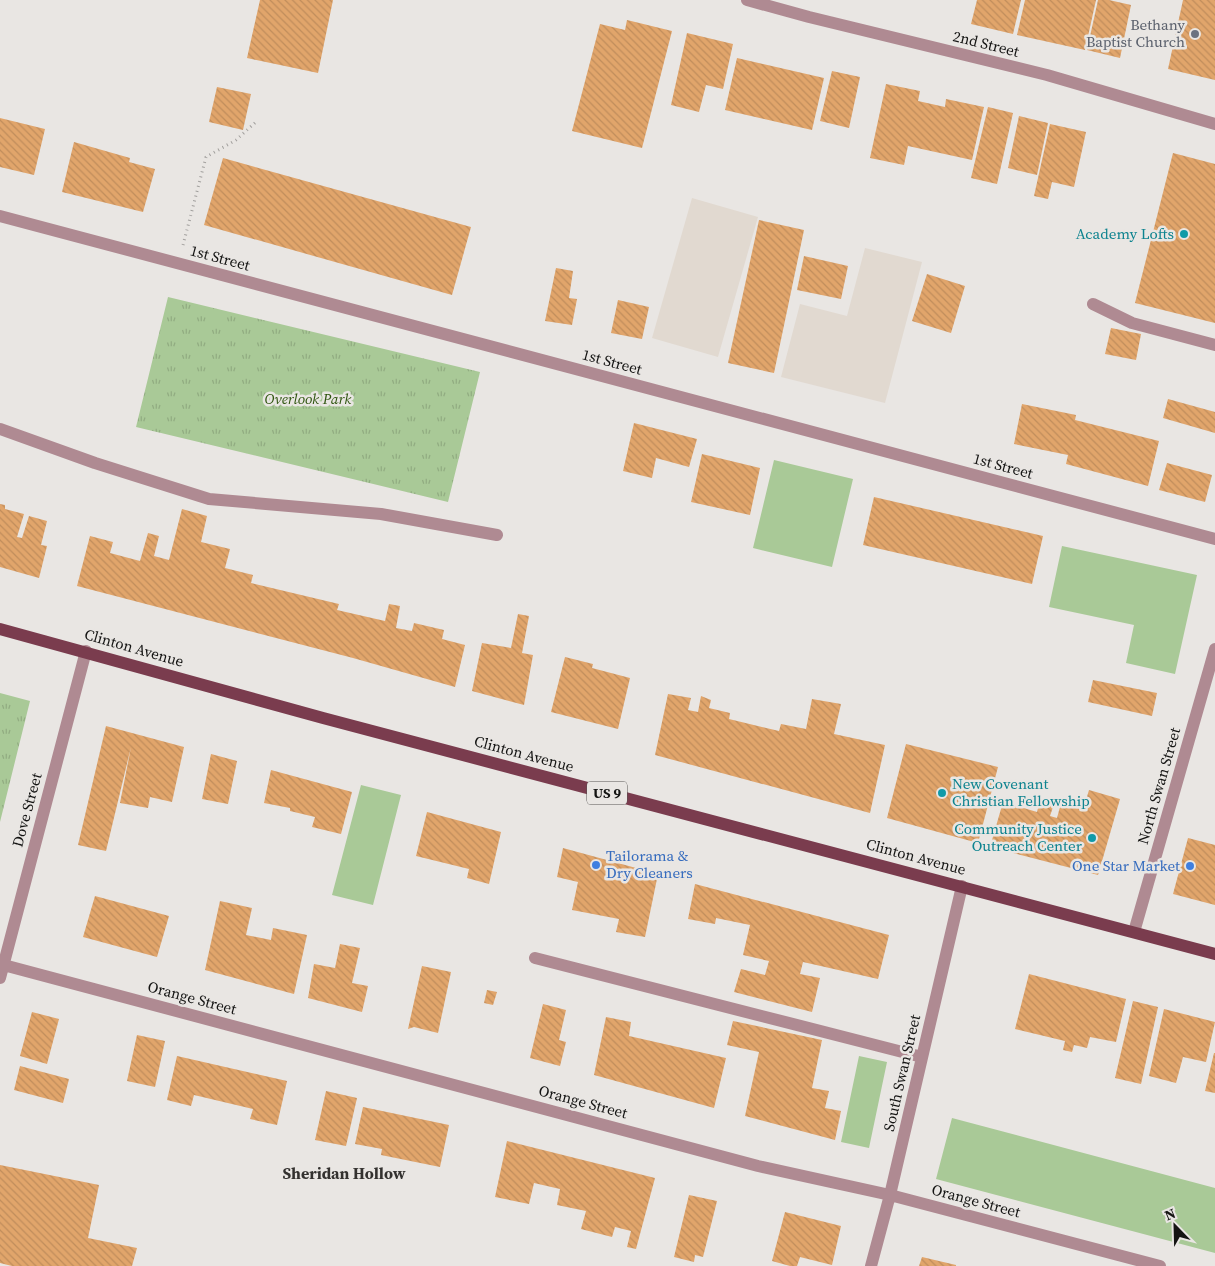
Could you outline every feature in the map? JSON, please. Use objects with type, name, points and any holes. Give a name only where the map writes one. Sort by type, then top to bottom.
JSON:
[{"type":"main road","name":"Clinton Avenue","points":[[0,628],[322,718],[1215,954]]},
{"type":"street","name":"2nd Street","points":[[747,0],[809,18],[1047,76],[1215,124]]},
{"type":"street","name":"1st Street","points":[[0,216],[1215,539]]},
{"type":"street","points":[[1093,304],[1132,323],[1215,345]]},
{"type":"street","points":[[0,429],[95,463],[209,499],[381,514],[497,535]]},
{"type":"street","name":"North Swan Street","points":[[1134,932],[1215,649]]},
{"type":"street","name":"Dove Street","points":[[0,978],[2,964],[86,651]]},
{"type":"street","name":"South Swan Street","points":[[871,1266],[890,1195],[962,886]]},
{"type":"street","points":[[536,958],[922,1057]]},
{"type":"street","name":"Orange Street","points":[[2,964],[758,1166],[890,1195],[1160,1266]]},
{"type":"path","points":[[178,264],[206,157],[236,140],[257,121]]},
{"type":"shaded area","points":[[692,198],[758,217],[718,357],[652,338]]},
{"type":"shaded area","points":[[865,248],[922,262],[885,403],[781,377],[800,304],[847,316]]},
{"type":"green space","name":"Overlook Park","points":[[168,297],[480,372],[448,502],[136,427]]},
{"type":"green space","points":[[774,460],[853,479],[832,567],[753,548]]},
{"type":"green space","points":[[1062,546],[1197,575],[1175,674],[1126,663],[1134,625],[1049,607]]},
{"type":"green space","points":[[0,693],[30,701],[0,822]]},
{"type":"green space","points":[[361,785],[401,795],[373,905],[332,895]]},
{"type":"green space","points":[[859,1056],[887,1062],[869,1148],[841,1142]]},
{"type":"green space","points":[[952,1118],[1215,1188],[1215,1253],[936,1179]]},
{"type":"building","points":[[260,0],[333,0],[318,73],[247,58]]},
{"type":"building","points":[[977,0],[1021,0],[1013,34],[971,24]]},
{"type":"building","points":[[1025,0],[1096,0],[1085,50],[1017,35]]},
{"type":"building","points":[[1098,0],[1109,0],[1131,5],[1120,58],[1087,50]]},
{"type":"building","name":"Bethany Baptist Church","points":[[1183,0],[1215,0],[1215,80],[1168,69]]},
{"type":"building","points":[[627,20],[672,31],[642,148],[572,131],[600,24],[625,30]]},
{"type":"building","points":[[687,33],[733,44],[723,89],[706,85],[699,112],[671,105]]},
{"type":"building","points":[[737,58],[824,78],[812,130],[725,110]]},
{"type":"building","points":[[832,71],[860,77],[849,128],[820,121]]},
{"type":"building","points":[[886,84],[920,91],[918,101],[945,107],[946,99],[984,107],[972,160],[908,146],[904,165],[870,158]]},
{"type":"building","points":[[217,87],[251,94],[243,130],[209,122]]},
{"type":"building","points":[[988,107],[1013,113],[997,184],[971,178]]},
{"type":"building","points":[[1019,116],[1048,123],[1037,175],[1008,168]]},
{"type":"building","points":[[0,118],[45,129],[34,175],[0,167]]},
{"type":"building","points":[[1050,124],[1086,132],[1074,187],[1052,182],[1048,199],[1034,196]]},
{"type":"building","points":[[74,142],[130,158],[129,162],[155,169],[143,212],[62,192]]},
{"type":"building","name":"Academy Lofts","points":[[1173,153],[1215,164],[1215,323],[1135,303]]},
{"type":"building","points":[[223,158],[471,227],[452,295],[204,225]]},
{"type":"building","points":[[759,220],[804,230],[774,373],[728,363]]},
{"type":"building","points":[[804,256],[848,266],[841,299],[797,290]]},
{"type":"building","points":[[556,268],[573,271],[569,298],[577,299],[572,325],[545,321]]},
{"type":"building","points":[[927,274],[965,286],[951,333],[912,321]]},
{"type":"building","points":[[618,300],[649,307],[642,339],[611,333]]},
{"type":"building","points":[[1111,328],[1141,334],[1136,360],[1105,354]]},
{"type":"building","points":[[1168,399],[1215,412],[1215,433],[1163,418]]},
{"type":"building","points":[[1022,404],[1076,415],[1075,420],[1159,441],[1148,486],[1066,464],[1068,455],[1014,444]]},
{"type":"building","points":[[634,423],[697,439],[689,467],[656,458],[652,478],[623,471]]},
{"type":"building","points":[[702,454],[760,468],[750,515],[691,502]]},
{"type":"building","points":[[1167,463],[1212,475],[1205,502],[1159,490]]},
{"type":"building","points":[[874,497],[1043,536],[1032,584],[863,545]]},
{"type":"building","points":[[0,504],[5,505],[5,509],[24,514],[17,537],[22,538],[29,516],[47,521],[41,545],[47,546],[39,578],[0,567]]},
{"type":"building","points":[[182,509],[207,516],[201,542],[230,549],[225,568],[253,575],[251,583],[339,604],[337,610],[385,621],[389,604],[400,606],[396,628],[412,631],[414,623],[444,630],[442,639],[465,645],[455,687],[353,658],[77,586],[90,536],[113,542],[110,553],[140,561],[148,533],[159,536],[154,556],[169,560]]},
{"type":"building","points":[[518,614],[529,616],[522,653],[533,655],[524,705],[472,691],[482,643],[511,648]]},
{"type":"building","points":[[565,657],[593,664],[592,668],[630,678],[618,729],[551,712]]},
{"type":"building","points":[[1093,680],[1157,693],[1152,716],[1088,702]]},
{"type":"building","points":[[668,694],[691,698],[688,710],[698,712],[701,696],[711,700],[709,708],[730,713],[729,719],[779,731],[781,724],[806,729],[812,699],[841,704],[834,734],[885,745],[870,813],[655,755]]},
{"type":"building","points":[[106,726],[184,747],[172,802],[150,797],[148,808],[120,803],[131,747],[106,851],[78,845]]},
{"type":"building","name":"New Covenant Christian Fellowship","points":[[906,744],[998,767],[978,843],[887,818]]},
{"type":"building","points":[[211,754],[237,761],[228,804],[202,799]]},
{"type":"building","points":[[271,770],[352,792],[341,834],[312,827],[315,817],[290,811],[290,808],[264,803]]},
{"type":"building","points":[[1089,790],[1120,799],[1098,875],[990,847],[1003,802],[1037,812],[1040,800],[1054,804],[1050,816],[1057,818],[1061,803],[1083,810]]},
{"type":"building","points":[[427,812],[501,832],[489,884],[467,878],[469,869],[416,856]]},
{"type":"building","points":[[1188,838],[1215,845],[1215,905],[1173,894]]},
{"type":"building","points":[[563,848],[658,874],[645,937],[616,932],[619,919],[572,910],[578,882],[557,877]]},
{"type":"building","points":[[695,884],[889,935],[878,979],[803,962],[800,974],[820,978],[812,1012],[734,992],[741,969],[765,975],[769,961],[743,955],[750,925],[716,918],[715,924],[688,919]]},
{"type":"building","points":[[95,896],[169,916],[157,957],[83,937]]},
{"type":"building","points":[[220,901],[252,908],[246,935],[271,940],[273,928],[307,935],[294,994],[205,970]]},
{"type":"building","points":[[340,944],[360,948],[352,983],[368,986],[362,1012],[308,998],[314,964],[335,968]]},
{"type":"building","points":[[422,966],[451,972],[438,1033],[414,1027],[408,1029]]},
{"type":"building","points":[[1029,974],[1126,999],[1116,1042],[1090,1037],[1087,1048],[1074,1045],[1072,1052],[1063,1050],[1065,1041],[1015,1029]]},
{"type":"building","points":[[487,990],[497,992],[493,1005],[484,1003]]},
{"type":"building","points":[[1133,1001],[1158,1007],[1141,1084],[1115,1078]]},
{"type":"building","points":[[543,1004],[566,1010],[559,1040],[566,1042],[560,1066],[530,1058]]},
{"type":"building","points":[[1164,1009],[1215,1022],[1206,1062],[1183,1057],[1176,1083],[1149,1076]]},
{"type":"building","points":[[32,1012],[59,1019],[47,1064],[20,1056]]},
{"type":"building","points":[[606,1017],[631,1022],[629,1036],[726,1058],[714,1108],[594,1075]]},
{"type":"building","points":[[733,1021],[822,1040],[812,1088],[829,1091],[825,1108],[841,1111],[835,1140],[745,1116],[759,1052],[727,1045]]},
{"type":"building","points":[[137,1035],[165,1041],[155,1087],[127,1081]]},
{"type":"building","points":[[1215,1053],[1215,1093],[1205,1091]]},
{"type":"building","points":[[177,1056],[287,1081],[277,1125],[250,1119],[253,1109],[194,1095],[191,1106],[167,1100]]},
{"type":"building","points":[[20,1066],[69,1079],[63,1103],[14,1090]]},
{"type":"building","points":[[326,1091],[357,1098],[346,1146],[315,1140]]},
{"type":"building","points":[[363,1107],[449,1125],[440,1167],[381,1155],[382,1149],[355,1144]]},
{"type":"building","points":[[507,1141],[655,1178],[636,1249],[627,1247],[631,1231],[615,1227],[612,1237],[581,1229],[586,1211],[557,1205],[560,1189],[534,1183],[529,1204],[495,1197]]},
{"type":"building","points":[[0,1165],[99,1185],[88,1238],[137,1248],[132,1266],[12,1266],[0,1263]]},
{"type":"building","points":[[689,1195],[717,1201],[703,1257],[695,1255],[694,1262],[674,1257]]},
{"type":"building","points":[[785,1212],[841,1226],[832,1265],[800,1257],[797,1266],[772,1261]]},
{"type":"building","points":[[922,1257],[956,1265],[956,1266],[919,1266]]},
{"type":"place","name":"Bethany Baptist Church","points":[[1195,34]]},
{"type":"place","name":"Academy Lofts","points":[[1184,234]]},
{"type":"place","name":"New Covenant Christian Fellowship","points":[[942,793]]},
{"type":"place","name":"Community Justice Outreach Center","points":[[1092,838]]},
{"type":"place","name":"Tailorama & Dry Cleaners","points":[[596,865]]},
{"type":"place","name":"One Star Market","points":[[1190,866]]},
{"type":"district","name":"Sheridan Hollow","points":[[344,1173]]}]
